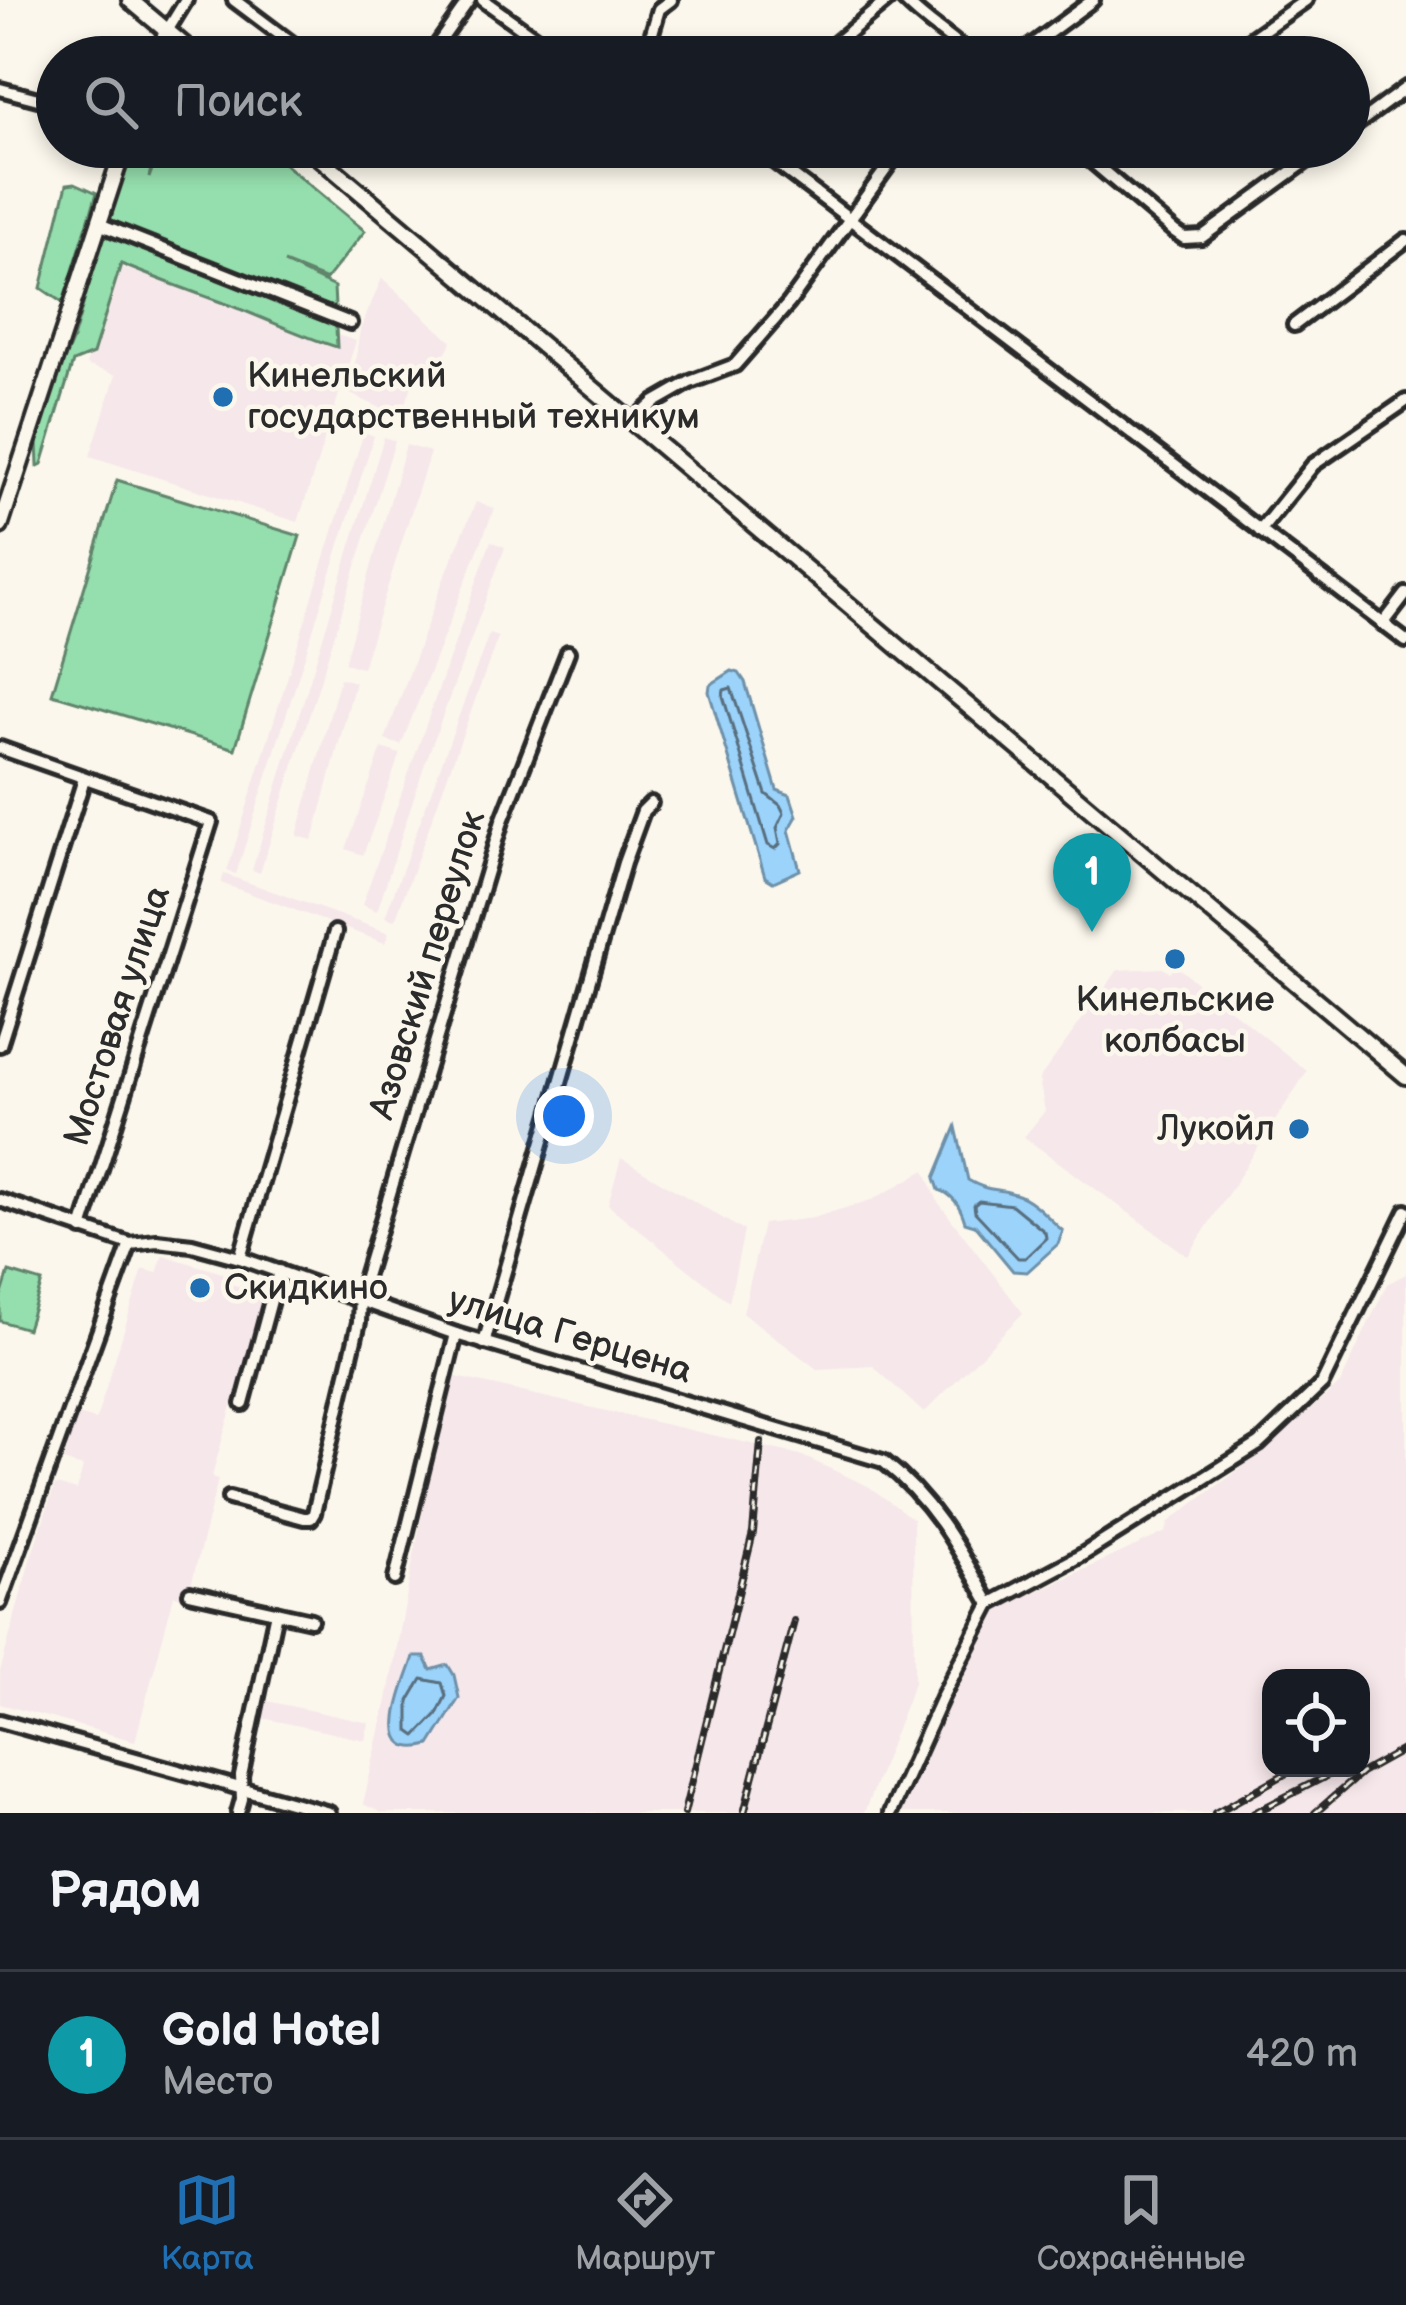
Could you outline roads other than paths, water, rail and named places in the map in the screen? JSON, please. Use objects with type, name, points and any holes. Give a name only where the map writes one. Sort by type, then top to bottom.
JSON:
[{"type":"main road","points":[[130,0],[173,36]]},
{"type":"main road","points":[[165,36],[167,31]]},
{"type":"main road","points":[[0,526],[5,496],[117,168]]},
{"type":"main road","points":[[332,168],[1406,1076]]},
{"type":"street","points":[[167,31],[186,0]]},
{"type":"street","points":[[234,0],[282,36]]},
{"type":"street","points":[[444,36],[469,0]]},
{"type":"street","points":[[483,0],[533,36]]},
{"type":"street","points":[[651,36],[659,9],[671,0]]},
{"type":"street","points":[[845,36],[889,0]]},
{"type":"street","points":[[904,0],[930,27],[949,36]]},
{"type":"street","points":[[1044,36],[1093,0]]},
{"type":"street","points":[[1255,36],[1306,0]]},
{"type":"street","points":[[1370,115],[1406,88]]},
{"type":"street","points":[[0,89],[36,98]]},
{"type":"street","points":[[783,168],[1406,641]]},
{"type":"street","points":[[634,422],[655,402],[690,382],[735,365],[789,303],[887,168]]},
{"type":"street","points":[[1099,168],[1190,239],[1202,237],[1297,168]]},
{"type":"street","points":[[99,224],[350,323]]},
{"type":"street","points":[[1294,325],[1406,240]]},
{"type":"street","points":[[1260,531],[1313,465],[1406,401]]},
{"type":"street","points":[[1383,624],[1406,594]]},
{"type":"street","name":"Азовский переулок","points":[[229,1498],[311,1518],[358,1322],[358,1300],[502,821],[568,652]]},
{"type":"street","points":[[0,748],[84,779],[0,1045]]},
{"type":"street","name":"Мостовая улица","points":[[82,1228],[211,822],[84,779]]},
{"type":"street","points":[[484,1343],[624,863],[643,812],[651,803]]},
{"type":"street","points":[[240,1258],[335,932]]},
{"type":"street","name":"улица Герцена","points":[[0,1200],[130,1244],[192,1245],[240,1258],[455,1334],[883,1460],[921,1493],[943,1522],[990,1604]]},
{"type":"street","points":[[890,1813],[990,1604],[1082,1555],[1259,1444],[1322,1384],[1406,1211]]},
{"type":"street","points":[[0,1603],[130,1244]]},
{"type":"street","points":[[243,1404],[279,1271]]},
{"type":"street","points":[[394,1579],[455,1334]]},
{"type":"street","points":[[190,1593],[311,1620]]},
{"type":"street","points":[[238,1813],[275,1612]]},
{"type":"street","points":[[0,1721],[329,1813]]},
{"type":"water","points":[[732,671],[745,682],[777,790],[790,795],[797,816],[789,830],[800,870],[773,882],[765,877],[709,692],[710,685]]},
{"type":"water","points":[[956,1127],[968,1180],[1022,1197],[1063,1231],[1058,1244],[1027,1272],[1013,1271],[975,1225],[965,1222],[952,1198],[939,1190],[935,1178]]},
{"type":"water","points":[[414,1657],[425,1657],[431,1670],[448,1665],[459,1698],[430,1745],[411,1747],[401,1742],[396,1717]]},
{"type":"railway","points":[[684,1813],[753,1533],[761,1442]]},
{"type":"railway","points":[[744,1813],[794,1621]]},
{"type":"railway","points":[[1315,1813],[1361,1773],[1406,1748]]},
{"type":"railway","points":[[1215,1813],[1280,1777]]},
{"type":"railway","points":[[1254,1813],[1324,1777]]},
{"type":"place","name":"Кинельский государственный техникум","points":[[223,397]]},
{"type":"place","name":"Gold Hotel","points":[[1092,932]]},
{"type":"place","name":"Кинельские колбасы","points":[[1175,959]]},
{"type":"place","name":"Лукойл","points":[[1299,1129]]},
{"type":"place","name":"Скидкино","points":[[200,1288]]}]
